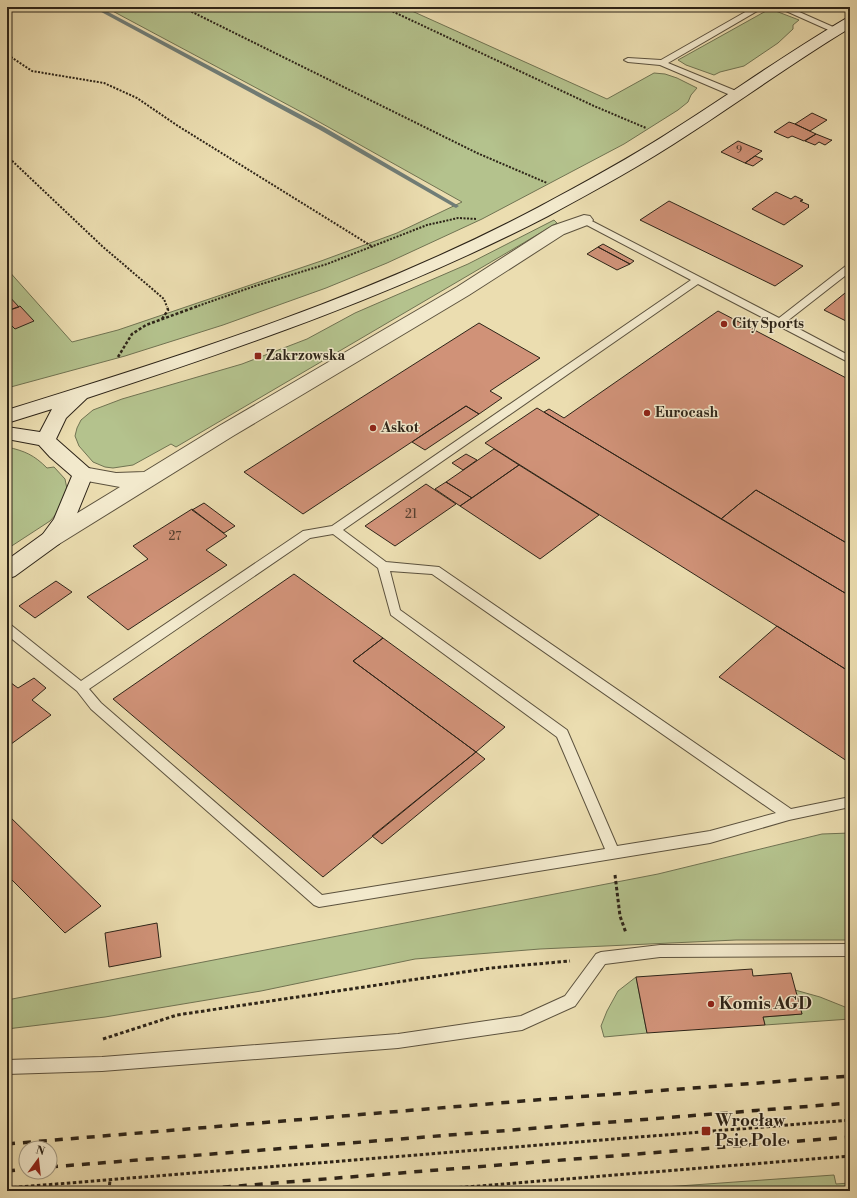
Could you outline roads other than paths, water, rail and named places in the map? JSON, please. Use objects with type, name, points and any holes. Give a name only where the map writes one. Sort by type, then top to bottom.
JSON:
[{"type":"street","points":[[7,417],[82,394],[268,331],[399,280],[475,245],[613,173],[682,132],[850,22]]},
{"type":"street","points":[[7,570],[51,539],[219,435],[463,291],[558,230],[584,220]]},
{"type":"street","points":[[46,440],[58,415],[82,394]]},
{"type":"street","points":[[7,433],[31,436],[46,440],[57,452],[83,474],[116,480],[149,479]]},
{"type":"street","points":[[51,539],[64,521],[83,474]]},
{"type":"lane","points":[[662,63],[760,7]]},
{"type":"lane","points":[[781,7],[836,30]]},
{"type":"lane","points":[[628,60],[662,63],[738,95]]},
{"type":"lane","points":[[584,220],[850,360]]},
{"type":"lane","points":[[779,323],[850,267]]},
{"type":"lane","points":[[80,688],[307,534],[335,530],[697,280]]},
{"type":"lane","points":[[335,530],[383,566],[435,570],[789,815]]},
{"type":"lane","points":[[383,566],[395,612],[562,734],[613,852]]},
{"type":"lane","points":[[7,628],[80,688],[96,706],[319,901],[710,837],[789,815],[850,802]]},
{"type":"lane","points":[[7,1068],[102,1064],[398,1041],[522,1023],[570,1001],[601,958],[660,951],[850,950]]},
{"type":"waterway","points":[[95,7],[232,79],[456,206]]},
{"type":"railway","points":[[7,1144],[523,1101],[850,1076]]},
{"type":"railway","points":[[58,1166],[850,1103]]},
{"type":"railway","points":[[175,1191],[850,1137]]},
{"type":"railway","points":[[7,1171],[18,1170]]},
{"type":"place","name":"City Sports","points":[[724,324]]},
{"type":"place","name":"Zakrzowska","points":[[258,356]]},
{"type":"place","name":"Eurocash","points":[[647,413]]},
{"type":"place","name":"Askot","points":[[373,428]]},
{"type":"place","name":"Komis AGD","points":[[711,1004]]},
{"type":"place","name":"Wrocław Psie Pole","points":[[706,1131]]}]
